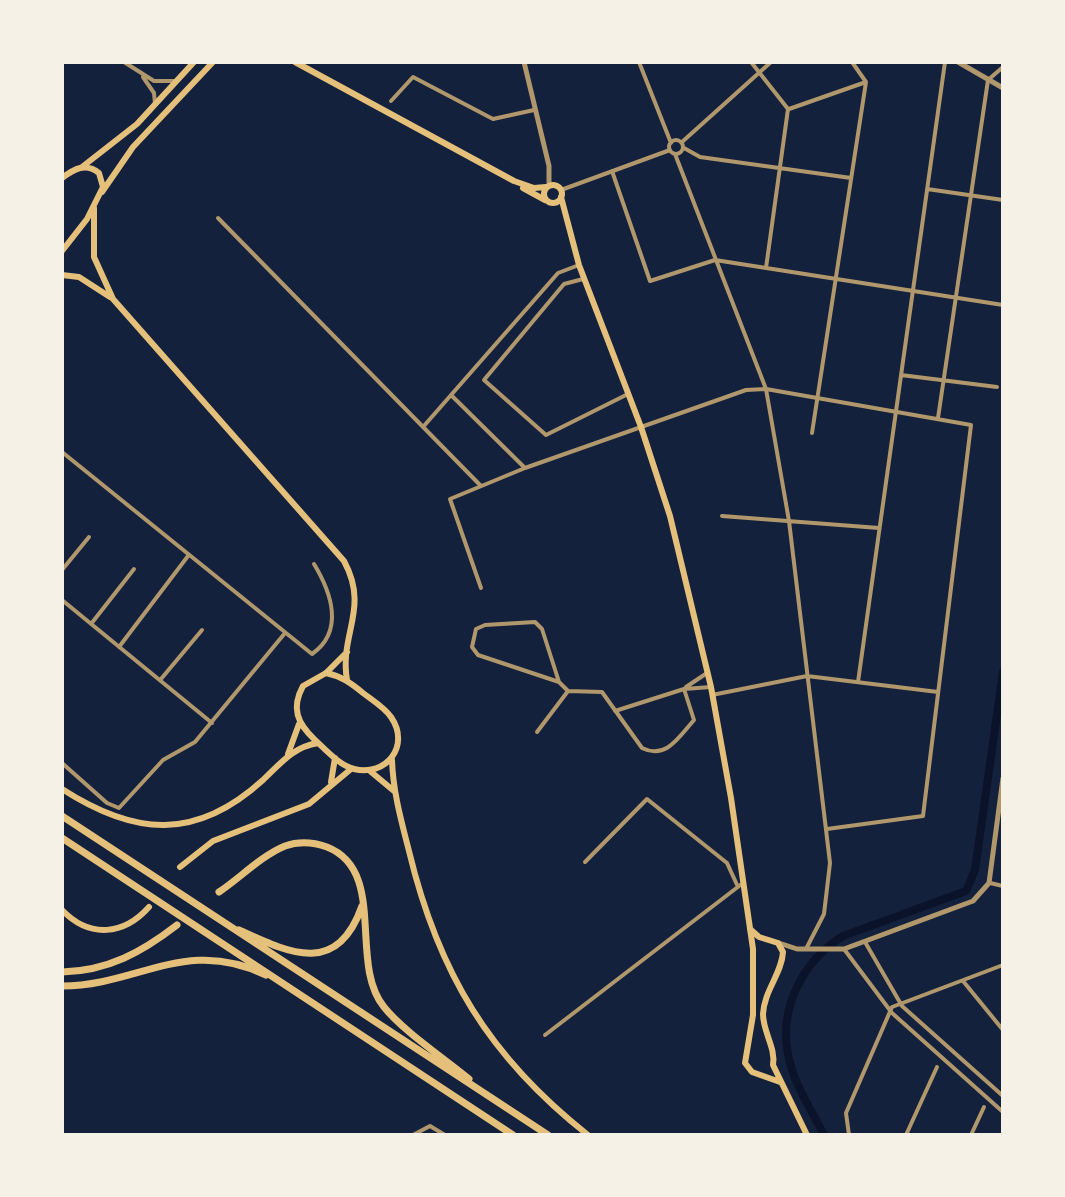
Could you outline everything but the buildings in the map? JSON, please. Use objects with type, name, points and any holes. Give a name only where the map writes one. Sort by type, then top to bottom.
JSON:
[{"type":"highway","points":[[62,816],[548,1135]]},
{"type":"highway","points":[[62,838],[513,1135]]},
{"type":"highway","points":[[219,892],[275,851],[306,842],[329,848],[346,860],[358,880],[369,971],[384,1007],[492,1098]]},
{"type":"highway","points":[[212,917],[286,952],[313,955],[326,951],[343,939],[362,904]]},
{"type":"highway","points":[[62,972],[118,962],[145,949],[177,925]]},
{"type":"highway","points":[[62,986],[104,981],[162,964],[203,960],[237,963],[294,988]]},
{"type":"main road","points":[[62,178],[116,143],[194,62]]},
{"type":"main road","points":[[62,251],[133,147],[213,62]]},
{"type":"main road","points":[[295,62],[514,181],[548,202],[566,220]]},
{"type":"main road","points":[[82,167],[99,173],[102,192]]},
{"type":"main road","points":[[514,181],[534,188],[547,186],[561,193]]},
{"type":"main road","points":[[547,186],[548,202]]},
{"type":"main road","points":[[548,202],[561,193]]},
{"type":"main road","points":[[561,193],[583,279],[641,427],[677,540],[711,691],[753,949],[753,1015],[745,1063],[752,1072],[764,1073],[780,1082]]},
{"type":"main road","points":[[94,208],[94,257],[113,299]]},
{"type":"main road","points":[[62,275],[79,277],[113,299],[344,561],[356,594],[347,652],[347,680]]},
{"type":"main road","points":[[347,652],[326,673],[303,686],[296,711],[299,724],[351,769],[370,771],[392,760]]},
{"type":"main road","points":[[326,673],[347,680],[391,716],[398,730],[392,760],[394,791],[430,925],[466,1003],[492,1043],[523,1078],[588,1135]]},
{"type":"main road","points":[[287,756],[299,724]]},
{"type":"main road","points":[[62,789],[126,821],[181,825],[207,818],[237,801],[287,756],[318,743]]},
{"type":"main road","points":[[331,783],[335,758]]},
{"type":"main road","points":[[180,867],[213,841],[301,808],[351,769]]},
{"type":"main road","points":[[370,771],[394,791]]},
{"type":"main road","points":[[62,910],[82,926],[108,931],[136,922],[149,907]]},
{"type":"main road","points":[[750,929],[778,943],[783,957],[766,996],[763,1016],[773,1065],[807,1135]]},
{"type":"main road","points":[[753,949],[766,939]]},
{"type":"main road","points":[[764,1073],[773,1065]]},
{"type":"street","points":[[124,62],[142,75],[162,83],[179,81]]},
{"type":"street","points":[[524,62],[549,166],[547,186]]},
{"type":"street","points":[[639,62],[671,143],[670,150]]},
{"type":"street","points":[[751,62],[788,109],[766,268]]},
{"type":"street","points":[[675,154],[771,62]]},
{"type":"street","points":[[812,433],[866,82],[852,62]]},
{"type":"street","points":[[858,682],[945,62]]},
{"type":"street","points":[[958,62],[1003,88]]},
{"type":"street","points":[[938,419],[988,80],[1003,67]]},
{"type":"street","points":[[142,75],[154,93],[154,106]]},
{"type":"street","points":[[391,101],[413,77],[493,119],[534,110]]},
{"type":"street","points":[[788,109],[866,82]]},
{"type":"street","points":[[671,143],[683,145],[700,157],[851,178]]},
{"type":"street","points":[[670,150],[675,154],[766,389],[789,521],[830,863],[828,900],[806,949]]},
{"type":"street","points":[[561,193],[670,150]]},
{"type":"street","points":[[612,171],[650,281],[715,260],[1003,305]]},
{"type":"street","points":[[927,189],[1003,200]]},
{"type":"street","points":[[218,218],[481,486]]},
{"type":"street","points":[[423,427],[558,273],[579,265]]},
{"type":"street","points":[[583,279],[564,284],[484,380],[546,435],[628,394]]},
{"type":"street","points":[[901,375],[997,387]]},
{"type":"street","points":[[481,588],[450,499],[525,468],[746,390],[766,389],[971,425],[923,816],[827,829]]},
{"type":"street","points":[[451,395],[525,468]]},
{"type":"street","points":[[62,452],[312,654],[321,648],[330,632],[333,607],[328,587],[314,564]]},
{"type":"street","points":[[722,516],[879,528]]},
{"type":"street","points":[[62,570],[89,537]]},
{"type":"street","points":[[119,647],[188,556]]},
{"type":"street","points":[[91,624],[134,569]]},
{"type":"street","points":[[62,600],[212,723]]},
{"type":"street","points":[[559,682],[542,629],[535,622],[485,625],[476,629],[472,647],[478,655],[559,682],[568,691],[602,692],[642,748],[661,752],[671,746],[694,720],[684,689]]},
{"type":"street","points":[[161,679],[202,630]]},
{"type":"street","points":[[62,763],[107,803],[119,808],[163,760],[195,742],[285,633]]},
{"type":"street","points":[[615,711],[684,689],[707,673]]},
{"type":"street","points":[[684,689],[711,691],[807,676],[938,692]]},
{"type":"street","points":[[537,732],[568,691]]},
{"type":"street","points":[[778,943],[797,949],[844,949],[973,901],[989,883],[1003,778]]},
{"type":"street","points":[[545,1035],[740,884],[727,863],[647,799],[585,862]]},
{"type":"street","points":[[989,883],[1003,886]]},
{"type":"street","points":[[865,941],[902,1006],[1003,1096]]},
{"type":"street","points":[[783,957],[797,949]]},
{"type":"street","points":[[844,949],[892,1013],[1003,1112]]},
{"type":"street","points":[[892,1013],[898,1015],[902,1006],[1003,965]]},
{"type":"street","points":[[963,981],[1003,1030]]},
{"type":"street","points":[[849,1135],[846,1113],[892,1013]]},
{"type":"street","points":[[906,1135],[937,1067]]},
{"type":"street","points":[[971,1135],[984,1107]]},
{"type":"street","points":[[413,1135],[430,1126],[445,1135]]},
{"type":"waterway","points":[[824,1135],[790,1065],[787,1019],[797,987],[816,958],[843,936],[966,891],[975,870],[1003,672]]}]
